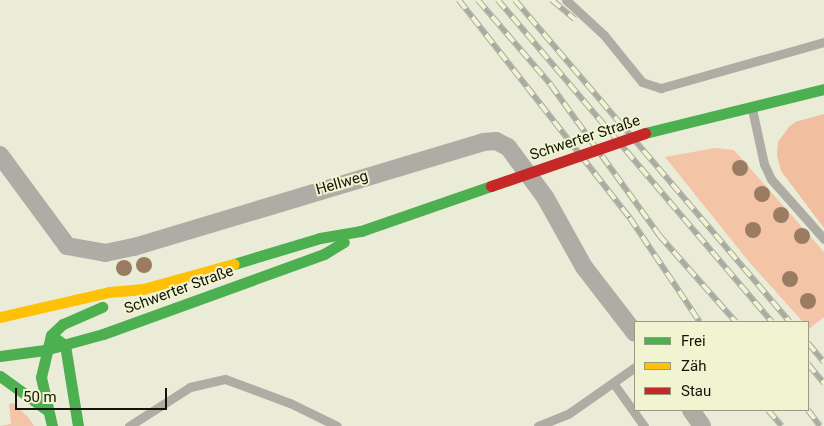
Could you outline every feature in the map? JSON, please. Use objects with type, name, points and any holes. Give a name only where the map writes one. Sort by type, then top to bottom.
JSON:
[{"type":"main road","name":"Schwerter Straße","points":[[0,317],[109,292],[143,290],[320,238],[361,231],[645,133],[751,105],[824,89]]},
{"type":"main road","name":"Schwerter Straße","points":[[0,356],[64,346],[324,254],[361,231]]},
{"type":"main road","points":[[52,426],[41,377],[45,350],[52,335],[76,317],[143,290]]},
{"type":"main road","points":[[23,313],[64,346],[72,373],[78,426]]},
{"type":"main road","points":[[0,376],[47,410]]},
{"type":"street","name":"Hellweg","points":[[0,155],[67,246],[105,253],[134,247],[482,142],[496,141],[508,147],[545,197],[584,267],[634,332]]},
{"type":"street","points":[[692,411],[702,426]]},
{"type":"lane","points":[[566,0],[604,35],[642,82],[661,88],[824,42]]},
{"type":"lane","points":[[751,105],[764,164],[772,179],[824,239]]},
{"type":"lane","points":[[538,426],[568,414],[614,384],[634,368]]},
{"type":"lane","points":[[129,426],[190,387],[225,379],[290,403],[338,426]]},
{"type":"lane","points":[[614,384],[644,426]]},
{"type":"shaded area","points":[[824,114],[824,228],[781,171],[777,155],[778,142],[789,127],[795,122]]},
{"type":"shaded area","points":[[715,148],[734,150],[824,252],[824,317],[809,329],[809,321],[802,321],[750,263],[665,157]]},
{"type":"shaded area","points":[[13,403],[29,418],[34,426],[0,426],[11,424],[9,404]]},
{"type":"railway","points":[[459,0],[630,218],[699,321]]},
{"type":"railway","points":[[478,0],[551,85],[659,235],[735,321]]},
{"type":"railway","points":[[498,0],[771,321]]},
{"type":"railway","points":[[515,0],[789,321]]},
{"type":"railway","points":[[552,0],[575,19]]},
{"type":"railway","points":[[809,344],[824,362]]},
{"type":"railway","points":[[809,365],[824,383]]},
{"type":"railway","points":[[769,411],[782,426]]},
{"type":"railway","points":[[809,411],[820,426]]},
{"type":"traffic: fast","points":[[645,133],[824,89]]},
{"type":"traffic: fast","points":[[234,264],[320,238],[361,231],[491,186]]},
{"type":"traffic: fast","points":[[0,356],[45,350],[103,334],[324,254],[344,242]]},
{"type":"traffic: fast","points":[[52,426],[41,377],[51,335],[63,324],[102,307]]},
{"type":"traffic: fast","points":[[52,336],[65,345],[78,426]]},
{"type":"traffic: fast","points":[[0,376],[47,410]]},
{"type":"traffic: slow","points":[[0,317],[109,292],[143,289],[234,264]]},
{"type":"traffic: jam","points":[[491,186],[645,133]]}]
